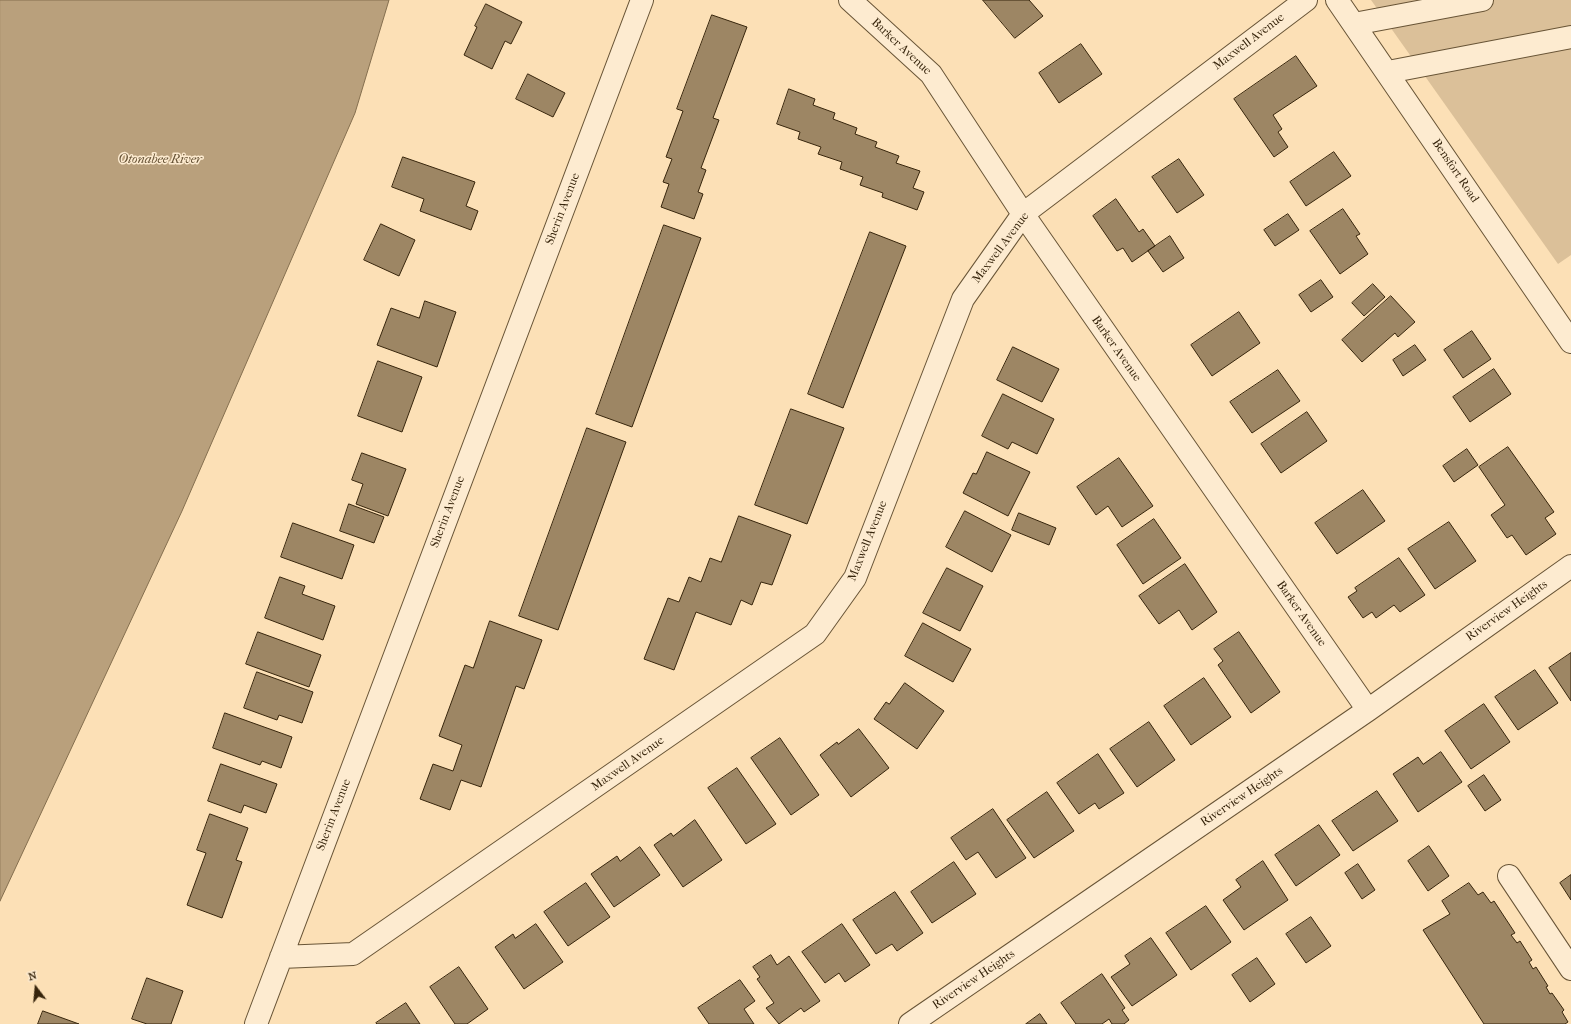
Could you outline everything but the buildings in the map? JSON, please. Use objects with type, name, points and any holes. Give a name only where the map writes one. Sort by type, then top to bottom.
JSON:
[{"type":"street","name":"Sherin Avenue","points":[[256,1024],[642,0]]},
{"type":"street","name":"Barker Avenue","points":[[850,0],[931,74],[1023,214],[1368,710]]},
{"type":"street","name":"Maxwell Avenue","points":[[281,957],[353,954],[815,634],[855,578],[963,298],[1023,214],[1306,0]]},
{"type":"street","name":"Bensfort Road","points":[[1337,0],[1388,72],[1571,342]]},
{"type":"street","points":[[1354,24],[1482,0]]},
{"type":"street","points":[[1388,72],[1571,37]]},
{"type":"street","name":"Riverview Heights","points":[[910,1024],[1368,710],[1571,566]]},
{"type":"street","points":[[1509,876],[1571,969]]},
{"type":"shaded area","points":[[1371,0],[1571,0],[1571,255],[1558,264]]},
{"type":"water","name":"Otonabee River","points":[[0,0],[389,0],[355,113],[182,511],[0,901]]}]
